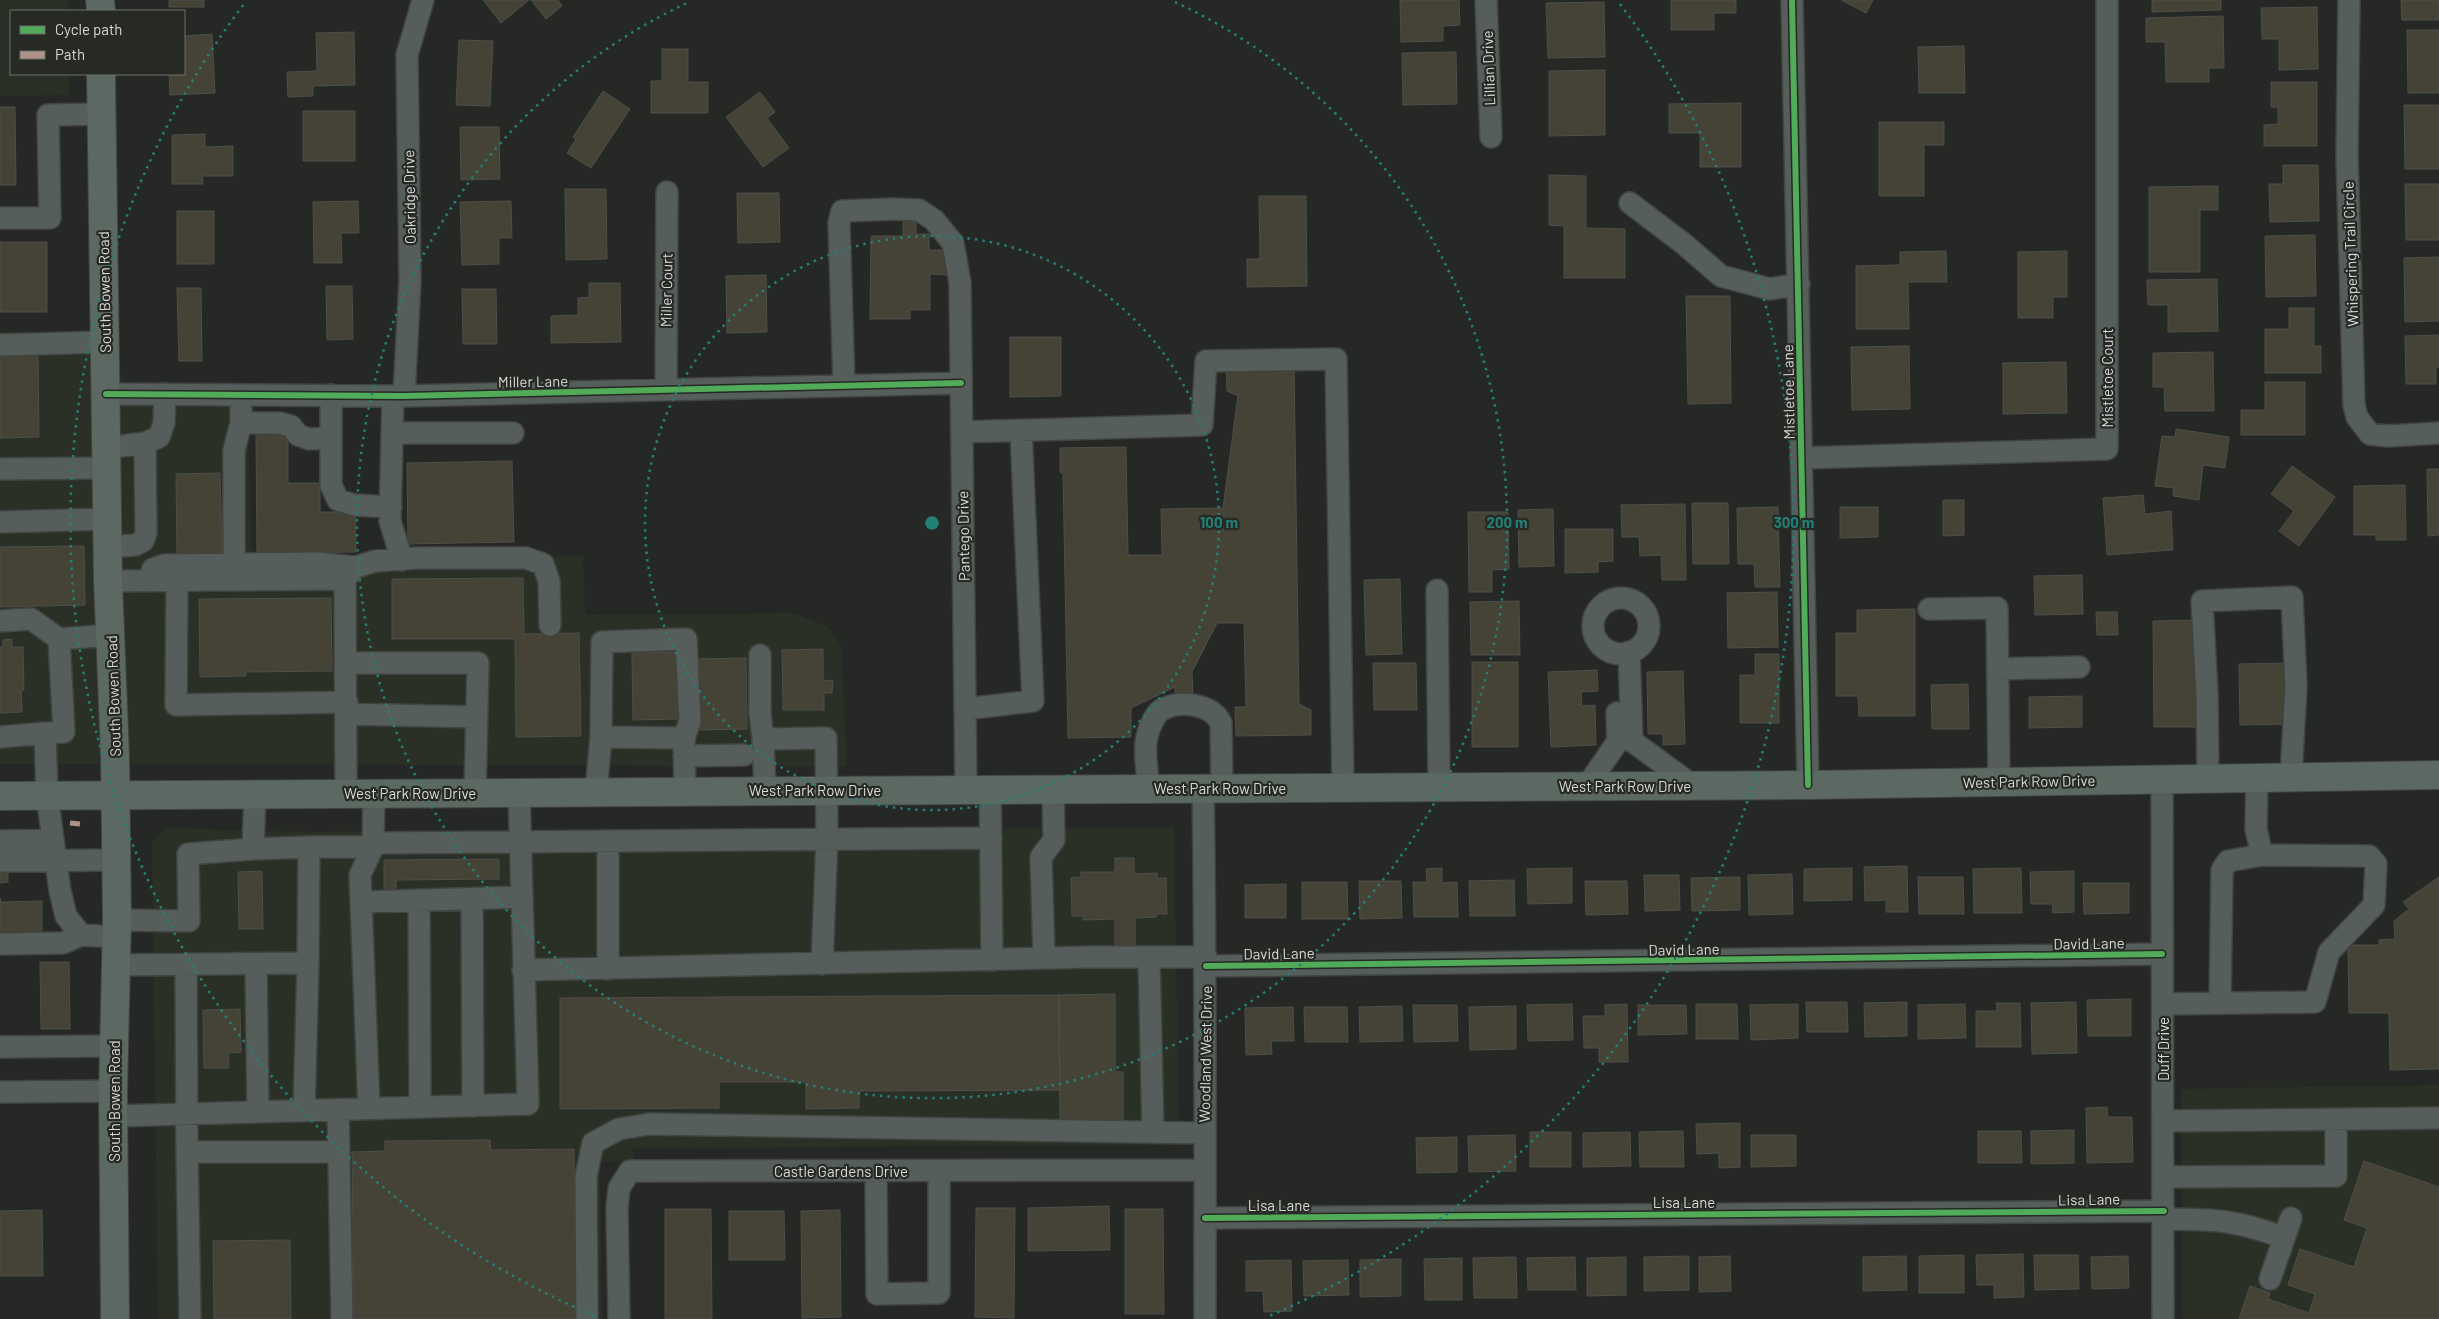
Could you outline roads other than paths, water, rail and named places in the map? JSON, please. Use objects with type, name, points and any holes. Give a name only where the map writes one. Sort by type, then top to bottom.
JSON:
[{"type":"main road","name":"South Bowen Road","points":[[101,75],[108,581],[112,635],[117,928],[113,1046],[115,1319]]},
{"type":"main road","name":"West Park Row Drive","points":[[0,796],[1808,785],[2439,775]]},
{"type":"street","name":"Oakridge Drive","points":[[402,560],[390,521],[392,433],[399,396],[410,281],[407,55],[423,0]]},
{"type":"street","name":"Lillian Drive","points":[[1486,0],[1491,137]]},
{"type":"street","name":"Mistletoe Lane","points":[[1792,0],[1808,785]]},
{"type":"street","name":"Mistletoe Court","points":[[1801,458],[2107,450],[2107,0]]},
{"type":"street","name":"Whispering Trail Circle","points":[[2349,0],[2347,156],[2354,405],[2357,417],[2370,434],[2388,436],[2439,433]]},
{"type":"street","points":[[0,218],[50,218],[48,115],[102,114]]},
{"type":"street","name":"Miller Court","points":[[666,388],[667,192]]},
{"type":"street","points":[[1630,203],[1684,244],[1721,276],[1770,289],[1799,284]]},
{"type":"street","name":"Pantego Drive","points":[[844,384],[838,223],[842,211],[919,210],[934,220],[953,243],[960,283],[965,709],[978,789],[991,838],[992,960]]},
{"type":"street","points":[[0,345],[105,342]]},
{"type":"street","points":[[962,432],[1202,425],[1206,361],[1336,359],[1343,787]]},
{"type":"street","name":"Miller Lane","points":[[106,394],[399,396],[569,393],[666,388],[961,383]]},
{"type":"street","points":[[0,469],[107,458],[159,437],[164,423],[165,394]]},
{"type":"street","points":[[234,564],[234,450],[241,423],[240,395]]},
{"type":"street","points":[[331,395],[331,485],[338,500],[354,505],[391,506]]},
{"type":"street","points":[[241,423],[279,423],[291,426],[298,435],[309,439],[331,438]]},
{"type":"street","points":[[965,709],[1033,701],[1021,431]]},
{"type":"street","points":[[392,433],[513,433]]},
{"type":"street","points":[[108,547],[135,545],[143,541],[146,533],[145,443]]},
{"type":"street","points":[[0,522],[107,519]]},
{"type":"street","points":[[108,581],[177,581],[351,573],[375,561],[526,558],[544,564],[549,581],[550,625]]},
{"type":"street","points":[[148,581],[153,569],[164,565],[316,563],[351,573]]},
{"type":"street","points":[[346,793],[347,662],[351,573]]},
{"type":"street","points":[[177,581],[176,705],[347,708],[477,717]]},
{"type":"street","points":[[1436,590],[1439,787]]},
{"type":"street","points":[[2208,779],[2207,695],[2202,601],[2292,597],[2296,686],[2291,778]]},
{"type":"street","points":[[1929,609],[1997,608],[1999,782]]},
{"type":"street","points":[[0,621],[31,619],[59,639],[112,635]]},
{"type":"street","points":[[0,737],[64,732],[59,639]]},
{"type":"street","points":[[596,792],[602,738],[602,642],[686,639],[690,721],[684,747],[685,791]]},
{"type":"street","points":[[1586,786],[1625,741],[1622,653]]},
{"type":"street","points":[[760,655],[760,712],[765,791]]},
{"type":"street","points":[[347,662],[478,664],[476,793]]},
{"type":"street","points":[[1998,669],[2079,667]]},
{"type":"street","points":[[1149,788],[1146,751],[1149,730],[1156,715],[1163,709],[1176,706],[1197,706],[1212,711],[1218,716],[1221,723],[1212,788]]},
{"type":"street","points":[[45,734],[47,795],[56,862],[66,916],[81,935]]},
{"type":"street","points":[[602,738],[744,755]]},
{"type":"street","points":[[763,739],[826,738],[825,790],[827,839],[822,964]]},
{"type":"street","points":[[1625,741],[1692,785]]},
{"type":"street","points":[[2258,778],[2256,829],[2262,855]]},
{"type":"street","name":"Duff Drive","points":[[2162,779],[2163,1319]]},
{"type":"street","name":"Woodland West Drive","points":[[1205,1319],[1203,1170],[1206,961],[1212,788]]},
{"type":"street","points":[[1044,958],[1041,857],[1054,840],[1053,789]]},
{"type":"street","points":[[0,1092],[113,1103],[186,1114],[528,1104],[519,792]]},
{"type":"street","points":[[369,1109],[360,875],[373,845],[374,793]]},
{"type":"street","points":[[253,849],[254,794]]},
{"type":"street","points":[[0,944],[62,943],[81,935],[117,928],[189,921],[188,854],[309,846],[520,841],[991,838]]},
{"type":"street","points":[[0,841],[53,840]]},
{"type":"street","points":[[608,841],[608,969]]},
{"type":"street","points":[[304,1111],[309,846]]},
{"type":"street","points":[[2163,1004],[2315,1002],[2329,952],[2374,904],[2376,864],[2369,856],[2262,855],[2228,860],[2222,870],[2220,1003]]},
{"type":"street","points":[[0,861],[116,860]]},
{"type":"street","points":[[362,902],[522,897]]},
{"type":"street","points":[[472,898],[473,1106]]},
{"type":"street","points":[[419,900],[420,1107]]},
{"type":"street","name":"David Lane","points":[[523,970],[1044,958],[1149,957],[1206,961],[2162,954]]},
{"type":"street","points":[[1149,957],[1153,1132]]},
{"type":"street","points":[[115,965],[308,963]]},
{"type":"street","points":[[186,964],[186,1114],[190,1319]]},
{"type":"street","points":[[256,964],[258,1112]]},
{"type":"street","points":[[0,1047],[113,1046]]},
{"type":"street","points":[[338,1110],[342,1319]]},
{"type":"street","points":[[2164,1122],[2439,1118]]},
{"type":"street","points":[[2164,1177],[2336,1176],[2336,1120]]},
{"type":"street","points":[[586,1319],[586,1176],[593,1143],[619,1129],[650,1124],[1204,1133]]},
{"type":"street","points":[[188,1152],[339,1152]]},
{"type":"street","name":"Castle Gardens Drive","points":[[619,1319],[617,1208],[619,1188],[630,1171],[1203,1170]]},
{"type":"street","points":[[876,1171],[877,1294],[939,1293],[940,1171]]},
{"type":"street","name":"Lisa Lane","points":[[1205,1218],[2164,1215],[2211,1218],[2250,1225],[2288,1228],[2270,1279]]}]
